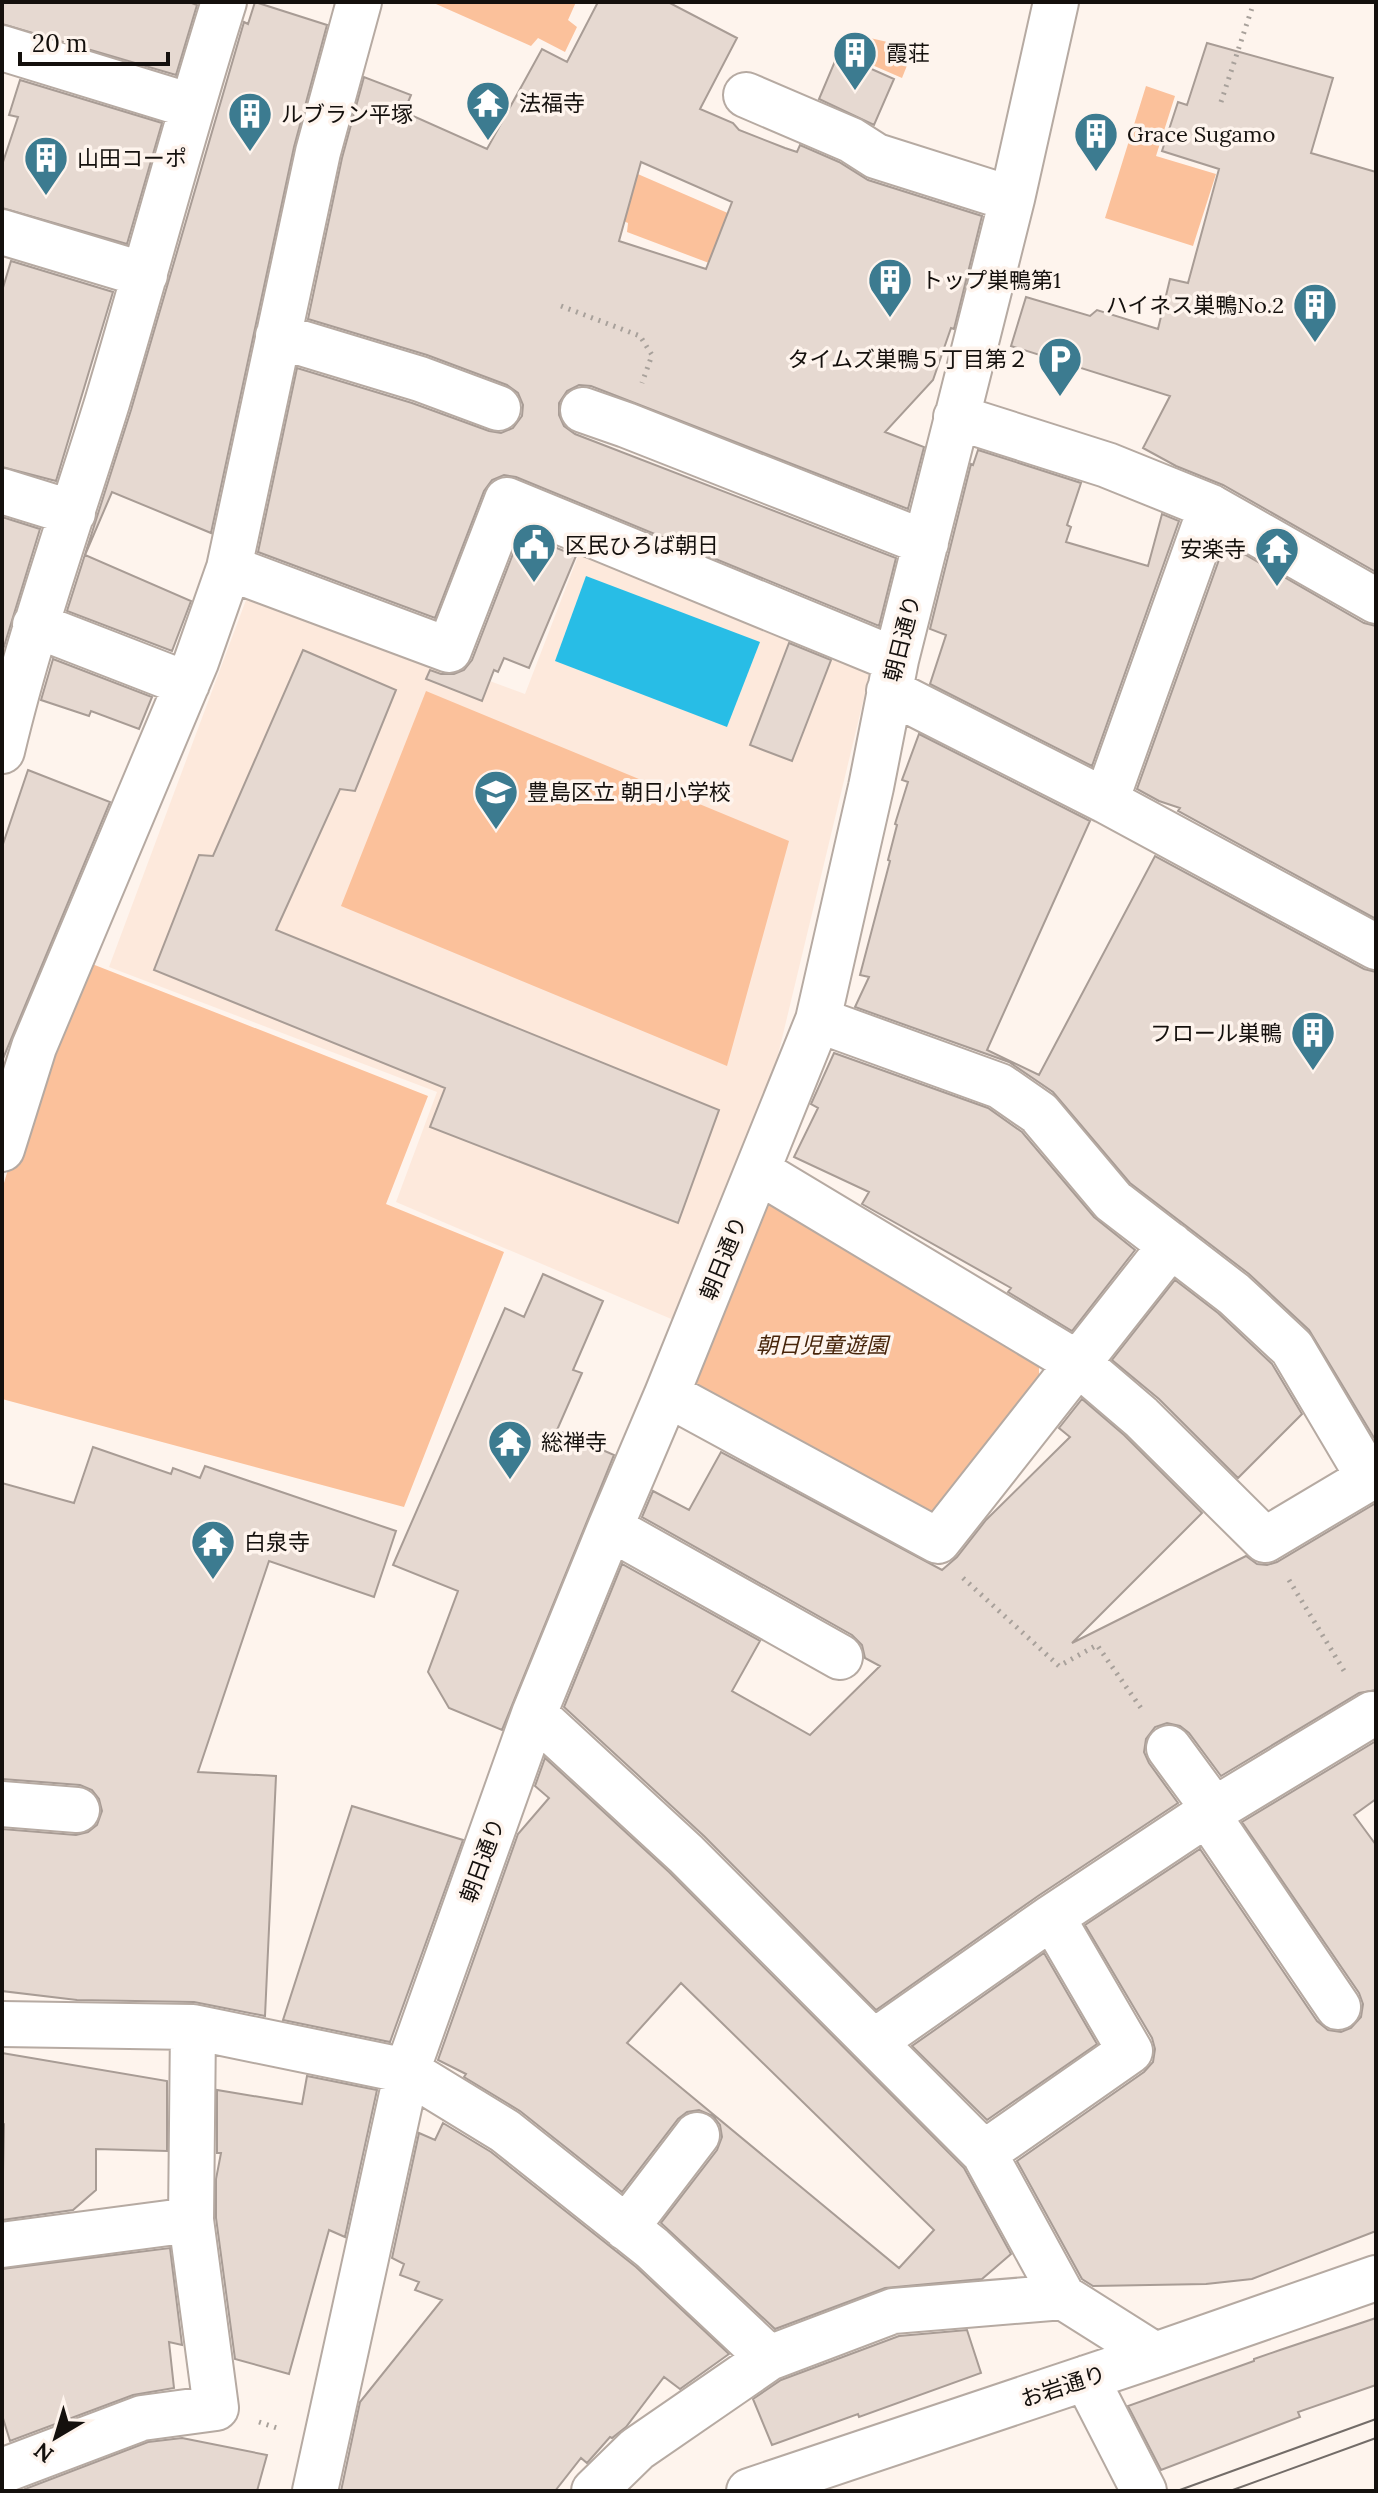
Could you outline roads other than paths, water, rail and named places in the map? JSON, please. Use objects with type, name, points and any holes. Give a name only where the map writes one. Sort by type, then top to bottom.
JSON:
[{"type":"street","points":[[2,751],[35,625],[73,513],[224,2]]},
{"type":"street","points":[[2,1149],[34,1047],[187,684],[229,568],[318,152],[359,2]]},
{"type":"street","name":"朝日通り","points":[[315,2491],[407,2071],[534,1714],[818,1020],[871,787],[892,675],[1012,199],[1056,2]]},
{"type":"street","points":[[2,48],[191,106]]},
{"type":"street","points":[[746,95],[851,140],[876,156],[1012,199]]},
{"type":"street","points":[[2,232],[145,275]]},
{"type":"street","points":[[278,336],[420,379],[498,408]]},
{"type":"street","points":[[583,410],[926,543]]},
{"type":"street","points":[[956,417],[1107,465],[1211,507],[1376,601]]},
{"type":"street","points":[[2,491],[73,513]]},
{"type":"street","points":[[229,568],[449,650],[507,500],[892,675],[1106,801],[1376,947]]},
{"type":"street","points":[[1106,801],[1211,507]]},
{"type":"street","points":[[35,625],[187,684]]},
{"type":"street","points":[[758,1171],[1079,1364],[1141,1417],[1265,1540],[1372,1476],[1292,1348],[1234,1294],[1113,1201],[1039,1113],[1000,1086],[818,1020]]},
{"type":"street","points":[[667,1394],[938,1541],[1171,1245]]},
{"type":"street","points":[[610,1528],[840,1657]]},
{"type":"street","points":[[534,1714],[686,1854],[984,2153],[1063,2297],[1155,2355]]},
{"type":"street","points":[[875,2041],[1052,1917],[1207,1814],[1372,1714]]},
{"type":"street","points":[[1169,1748],[1205,1797],[1207,1814],[1338,2007]]},
{"type":"street","points":[[2,1804],[77,1810]]},
{"type":"street","points":[[984,2153],[1130,2051],[1052,1917]]},
{"type":"street","points":[[2,2024],[193,2027],[407,2071],[505,2131],[652,2248],[769,2358]]},
{"type":"street","points":[[2,2471],[142,2418],[216,2408],[191,2220],[193,2027]]},
{"type":"street","points":[[626,2228],[697,2135]]},
{"type":"street","points":[[2,2245],[191,2220]]},
{"type":"street","name":"お岩通り","points":[[749,2491],[1376,2278]]},
{"type":"street","points":[[594,2491],[637,2449],[769,2358],[893,2311],[1063,2297]]},
{"type":"street","points":[[1086,2378],[1144,2491]]},
{"type":"water","points":[[586,576],[760,642],[727,727],[555,661]]},
{"type":"tram line","points":[[1177,2491],[1376,2419]]},
{"type":"tram line","points":[[1230,2491],[1376,2438]]},
{"type":"place","name":"霞荘","points":[[855,92]]},
{"type":"place","name":"法福寺","points":[[488,142]]},
{"type":"place","name":"ルブラン平塚","points":[[250,153]]},
{"type":"place","name":"Grace Sugamo","points":[[1096,173]]},
{"type":"place","name":"山田コーポ","points":[[46,197]]},
{"type":"place","name":"トップ巣鴨第1","points":[[890,319]]},
{"type":"place","name":"ハイネス巣鴨No.2","points":[[1315,344]]},
{"type":"place","name":"タイムズ巣鴨５丁目第２","points":[[1060,398]]},
{"type":"place","name":"区民ひろば朝日","points":[[534,584]]},
{"type":"place","name":"安楽寺","points":[[1277,588]]},
{"type":"place","name":"豊島区立 朝日小学校","points":[[496,831]]},
{"type":"place","name":"フロール巣鴨","points":[[1313,1072]]},
{"type":"place","name":"総禅寺","points":[[510,1481]]},
{"type":"place","name":"白泉寺","points":[[213,1581]]},
{"type":"park label","name":"朝日児童遊園","points":[[822,1345]]}]
